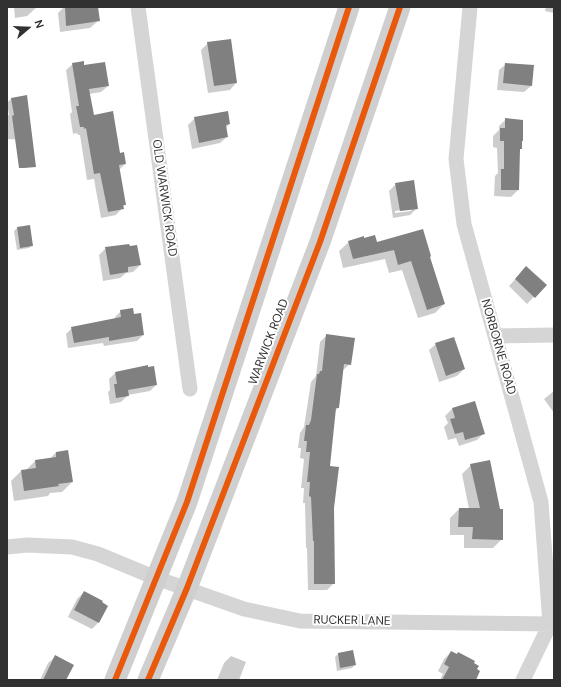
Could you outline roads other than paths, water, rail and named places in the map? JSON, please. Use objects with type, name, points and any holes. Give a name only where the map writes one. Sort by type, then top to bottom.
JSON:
[{"type":"main road","points":[[115,680],[187,502],[349,7]]},
{"type":"main road","name":"WARWICK ROAD","points":[[148,680],[186,588],[320,242],[400,7]]},
{"type":"street","name":"OLD WARWICK ROAD","points":[[138,7],[190,389]]},
{"type":"street","name":"NORBORNE ROAD","points":[[470,7],[456,159],[464,224],[542,502],[552,624],[523,680]]},
{"type":"street","points":[[495,336],[554,335]]},
{"type":"street","name":"RUCKER LANE","points":[[7,547],[27,545],[72,547],[98,554],[156,578],[244,609],[300,621],[552,624]]}]
